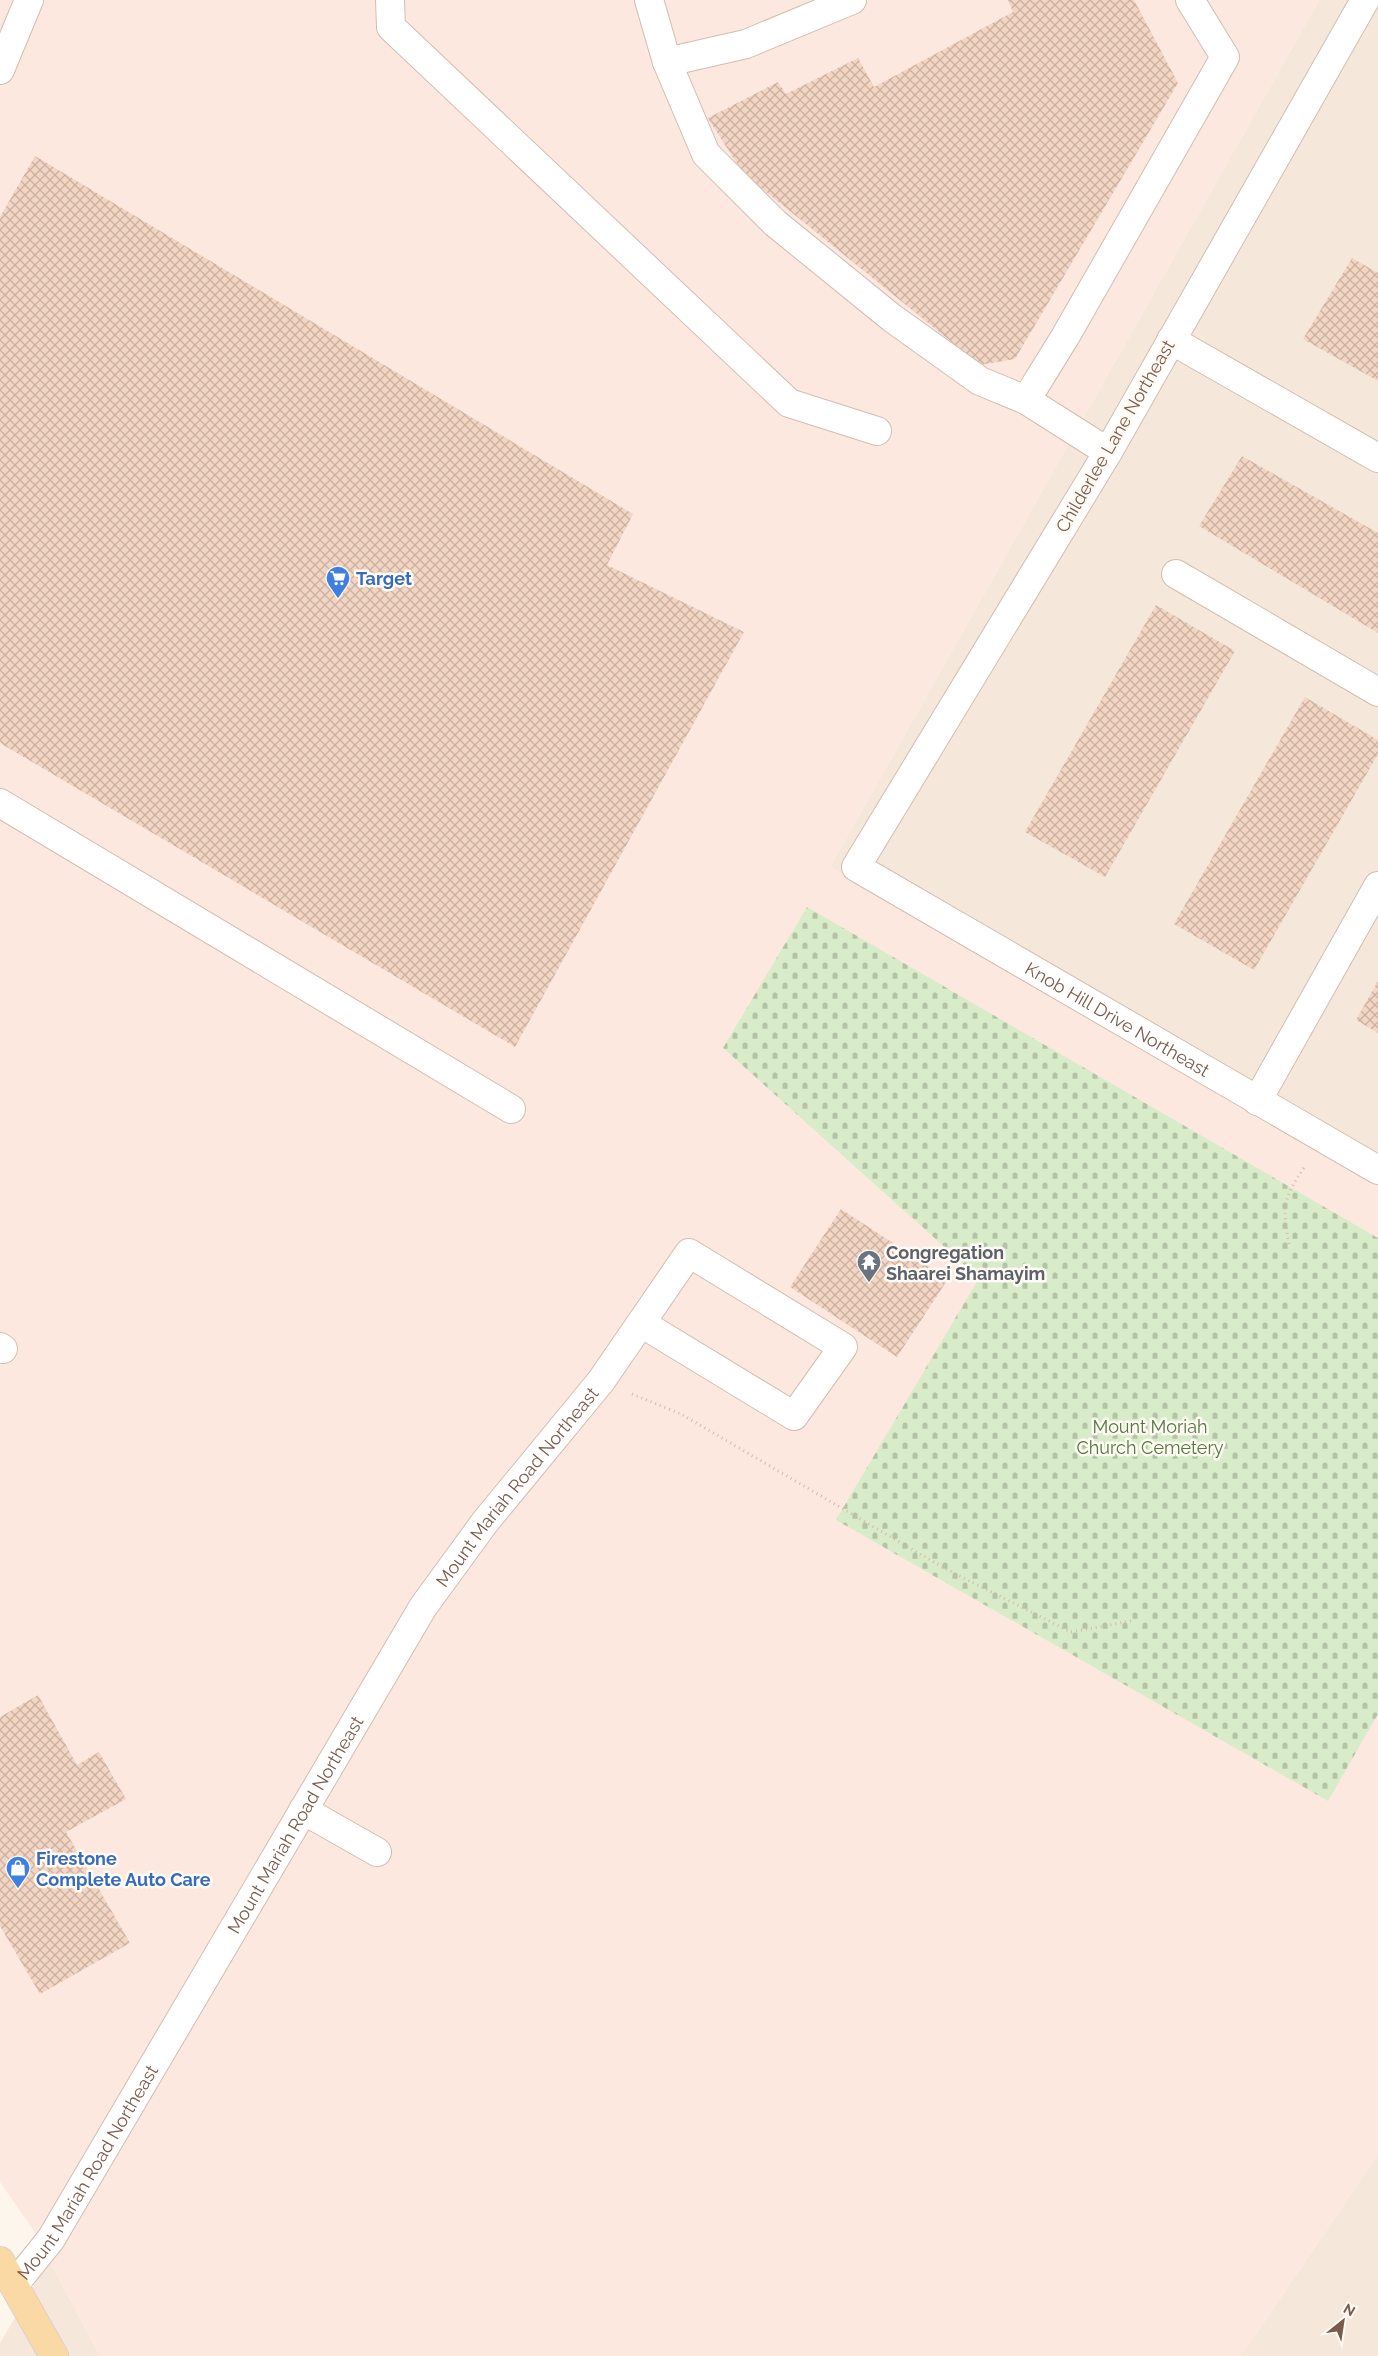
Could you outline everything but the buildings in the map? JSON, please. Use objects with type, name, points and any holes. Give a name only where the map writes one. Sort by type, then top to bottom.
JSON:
[{"type":"main road","points":[[0,2261],[54,2356]]},
{"type":"street","points":[[0,70],[29,0]]},
{"type":"street","points":[[390,0],[392,28],[788,403],[877,431]]},
{"type":"street","points":[[649,0],[667,62],[706,154],[776,224],[908,330],[980,381],[1026,400],[1108,452]]},
{"type":"street","points":[[667,62],[746,44],[852,0]]},
{"type":"street","points":[[1026,400],[1065,337],[1225,57],[1190,0]]},
{"type":"street","name":"Childerlee Lane Northeast","points":[[856,867],[1108,452],[1365,0]]},
{"type":"street","points":[[1171,340],[1378,458]]},
{"type":"street","points":[[1176,574],[1378,692]]},
{"type":"street","points":[[0,804],[511,1109]]},
{"type":"street","name":"Knob Hill Drive Northeast","points":[[856,867],[1378,1170]]},
{"type":"street","points":[[1257,1101],[1378,886]]},
{"type":"street","name":"Mount Mariah Road Northeast","points":[[14,2284],[51,2239],[423,1607],[485,1522],[601,1381],[641,1323],[690,1253],[843,1348],[794,1416],[641,1323]]},
{"type":"street","points":[[303,1810],[377,1852]]},
{"type":"path","points":[[1288,1244],[1284,1217],[1286,1199],[1323,1138]]},
{"type":"path","points":[[601,1381],[681,1414],[944,1568],[1071,1632],[1130,1621]]},
{"type":"shaded area","points":[[0,0],[1319,0],[830,867],[1252,1112],[1378,1182],[1378,2154],[1241,2356],[100,2356],[49,2260],[51,2256],[0,2182]]},
{"type":"shaded area","points":[[1319,0],[1378,0],[1378,1182],[1252,1112],[830,867]]},
{"type":"shaded area","points":[[1378,2154],[1378,2356],[1241,2356]]},
{"type":"shaded area","points":[[49,2260],[100,2356],[0,2356],[0,2343]]},
{"type":"green space","name":"Mount Moriah Church Cemetery","points":[[807,907],[1378,1238],[1378,1714],[1328,1801],[836,1520],[979,1278],[723,1048]]},
{"type":"place","name":"Target","points":[[338,599]]},
{"type":"place","name":"Congregation Shaarei Shamayim","points":[[869,1283]]},
{"type":"place","name":"Firestone Complete Auto Care","points":[[18,1889]]}]
